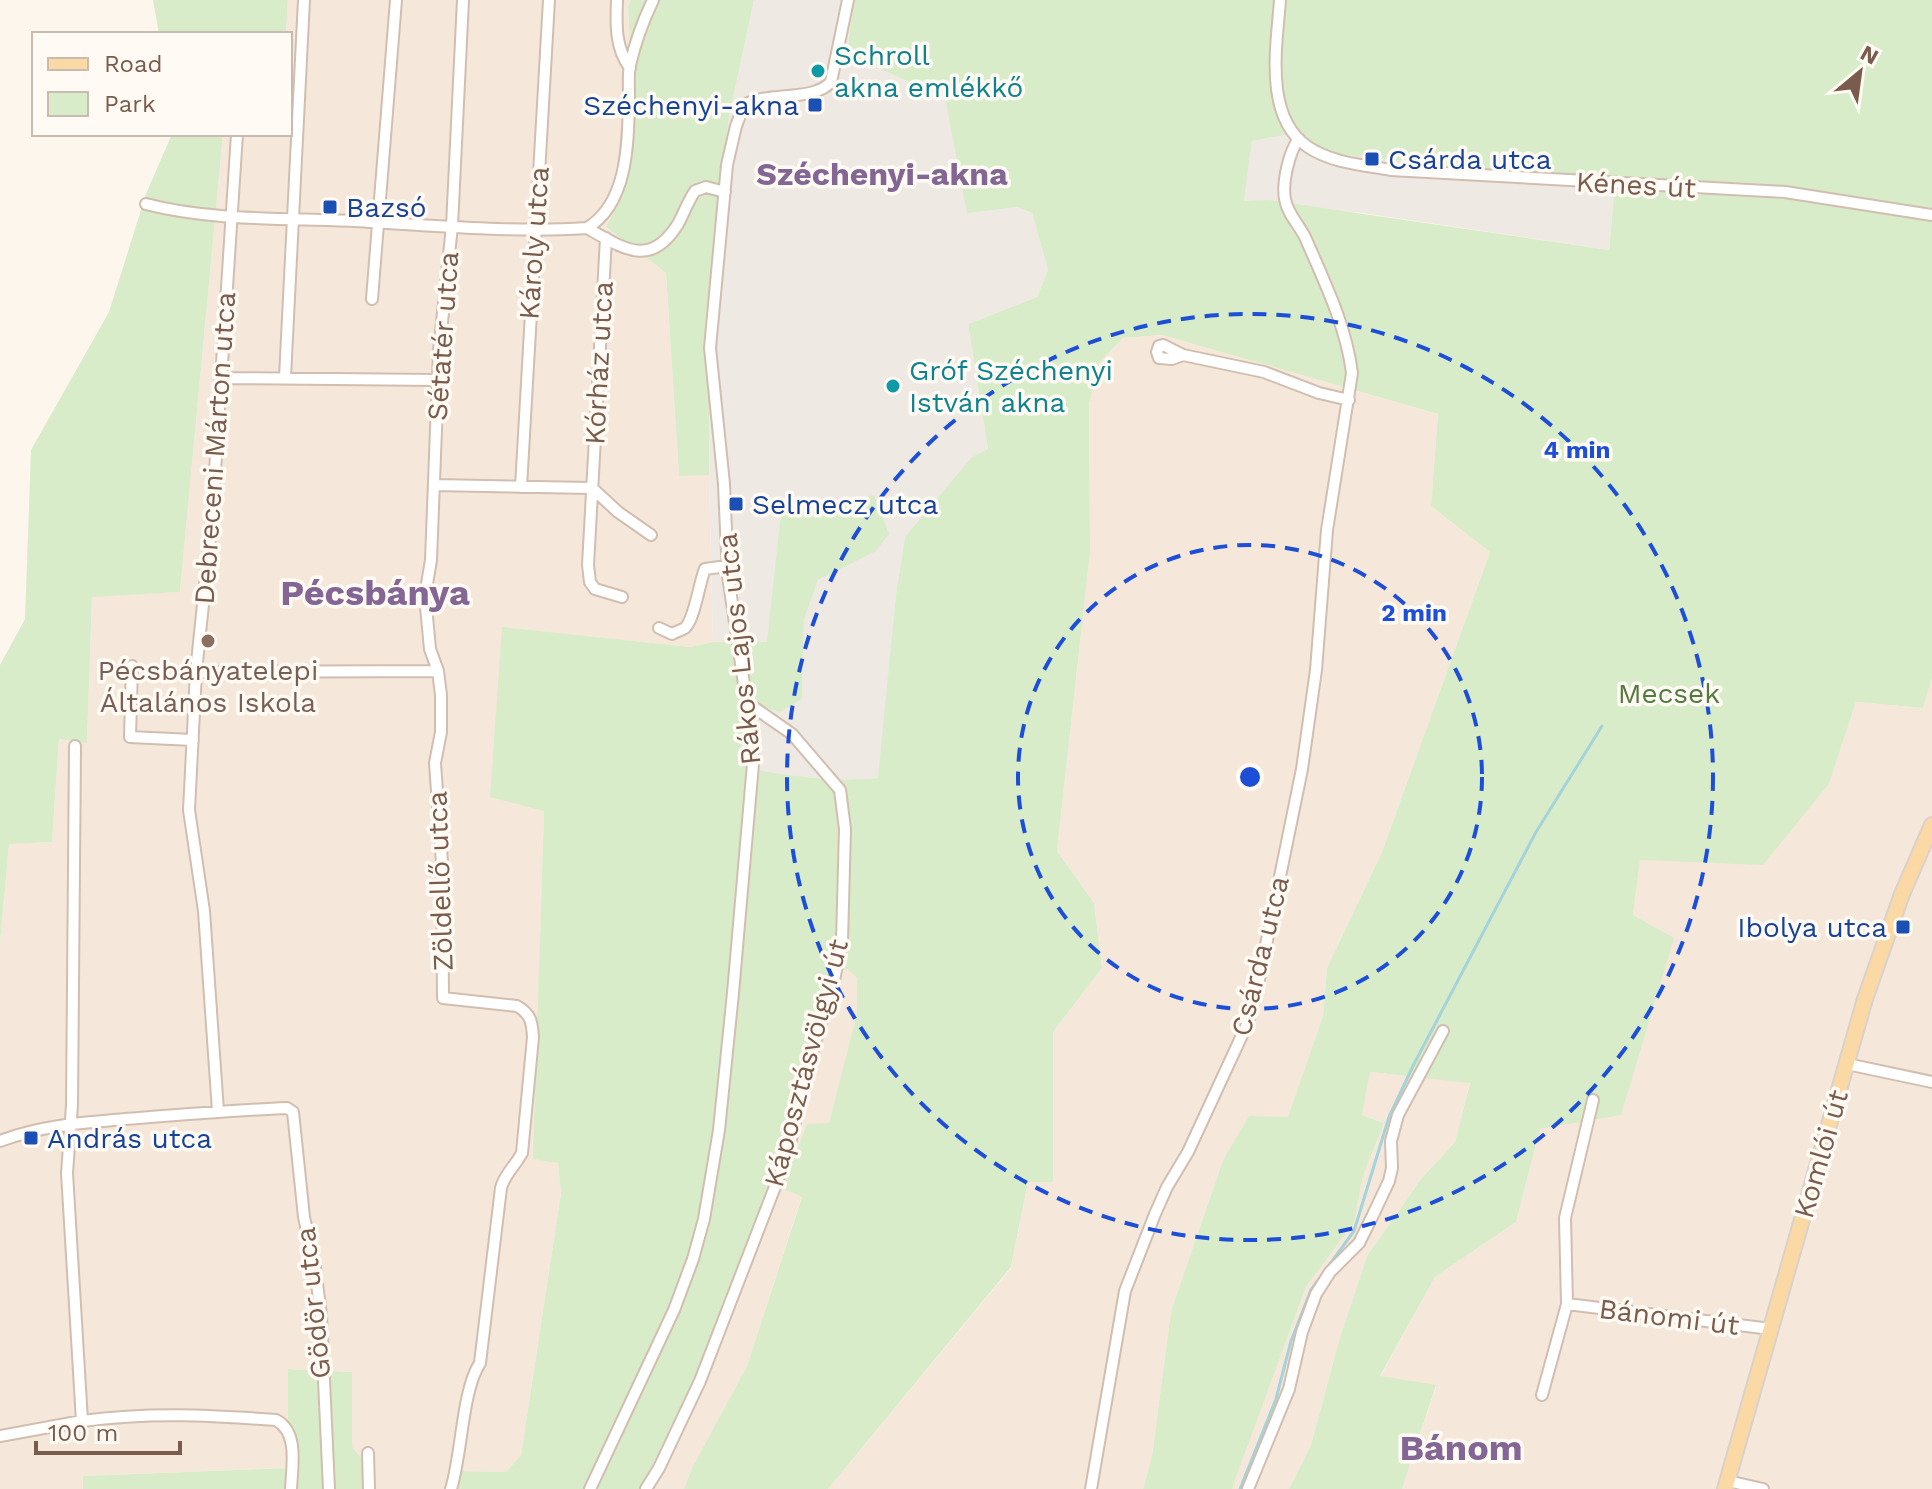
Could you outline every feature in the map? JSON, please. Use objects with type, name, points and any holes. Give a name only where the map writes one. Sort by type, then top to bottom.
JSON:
[{"type":"main road","name":"Komlói út","points":[[1726,1485],[1887,935],[1932,825]]},
{"type":"street","points":[[285,377],[294,218],[294,71],[304,0]]},
{"type":"street","points":[[372,299],[396,0]]},
{"type":"street","name":"Sétatér utca","points":[[438,671],[430,649],[425,596],[431,560],[438,380],[452,226],[463,0]]},
{"type":"street","name":"Károly utca","points":[[521,487],[549,0]]},
{"type":"street","points":[[617,0],[616,24],[621,56],[630,68]]},
{"type":"street","points":[[587,228],[599,221],[614,201],[622,175],[628,138],[630,68],[653,0]]},
{"type":"street","name":"Rákos Lajos utca","points":[[590,1489],[674,1310],[693,1259],[704,1219],[719,1130],[753,762],[727,566],[724,484],[710,348],[732,138],[744,105],[764,98],[824,89],[831,82],[848,0]]},
{"type":"street","points":[[1280,0],[1274,75],[1284,113],[1299,139]]},
{"type":"street","name":"Debreceni Márton utca","points":[[218,1111],[204,911],[189,810],[196,672],[213,502],[237,136]]},
{"type":"street","name":"Kénes út","points":[[1299,139],[1307,147],[1326,156],[1391,170],[1785,192],[1932,215]]},
{"type":"street","name":"Csárda utca","points":[[1091,1489],[1125,1291],[1167,1187],[1188,1152],[1248,1022],[1302,769],[1320,629],[1327,530],[1352,373],[1341,320],[1304,235],[1285,203],[1291,150],[1299,139]]},
{"type":"street","points":[[146,204],[232,215],[452,226],[587,228],[630,251],[640,252],[664,243],[695,191],[706,187],[725,192]]},
{"type":"street","name":"Kórház utca","points":[[592,488],[606,238]]},
{"type":"street","points":[[1183,355],[1264,372],[1319,393],[1349,400]]},
{"type":"street","points":[[220,378],[438,380]]},
{"type":"street","points":[[434,485],[592,488],[618,512],[651,535]]},
{"type":"street","points":[[592,488],[590,582],[595,589],[622,597]]},
{"type":"street","points":[[659,628],[672,634],[685,628],[705,569],[727,566]]},
{"type":"street","points":[[132,666],[130,737],[193,740]]},
{"type":"street","points":[[196,672],[438,671]]},
{"type":"street","name":"Zöldellő utca","points":[[438,671],[441,732],[435,763],[442,863],[443,998],[517,1006],[531,1018],[533,1037],[522,1153],[515,1167],[504,1178],[501,1188],[480,1363],[471,1381],[451,1489]]},
{"type":"street","name":"Káposztásvölgyi út","points":[[646,1489],[700,1381],[788,1153],[804,1080],[834,980],[842,941],[845,829],[840,790],[792,734],[746,702]]},
{"type":"street","points":[[75,746],[73,1042],[68,1209],[82,1421]]},
{"type":"street","points":[[1248,1489],[1289,1389],[1302,1332],[1316,1294],[1330,1272],[1359,1243],[1372,1217],[1389,1181],[1391,1141],[1398,1115],[1443,1031]]},
{"type":"street","points":[[1847,1064],[1932,1082]]},
{"type":"street","name":"Bánomi út","points":[[1542,1395],[1567,1304],[1565,1218],[1593,1100]]},
{"type":"street","name":"Gödör utca","points":[[218,1111],[287,1108],[296,1117],[304,1217],[321,1315],[329,1489]]},
{"type":"street","points":[[0,1141],[32,1129],[70,1123],[218,1111]]},
{"type":"street","name":"Bánomi út","points":[[1567,1304],[1771,1329]]},
{"type":"street","points":[[0,1436],[133,1414],[276,1420],[287,1430],[292,1450],[291,1489]]},
{"type":"street","points":[[368,1453],[369,1489]]},
{"type":"street","points":[[1726,1485],[1763,1489]]},
{"type":"shaded area","points":[[288,0],[631,0],[628,7],[633,97],[624,193],[606,227],[666,273],[679,475],[709,475],[713,642],[690,647],[502,628],[544,810],[534,1159],[558,1162],[561,1193],[521,1455],[506,1472],[462,1471],[454,1489],[368,1489],[361,1458],[352,1446],[352,1372],[289,1369],[288,1468],[84,1476],[83,1489],[0,1489],[0,944],[9,843],[52,842],[59,739],[87,742],[92,596],[180,592],[223,136],[292,136],[292,32],[286,32]]},
{"type":"shaded area","points":[[754,0],[854,0],[846,60],[869,64],[945,98],[1017,207],[1032,213],[1048,270],[1037,297],[968,324],[988,449],[905,537],[896,594],[879,778],[800,777],[757,770],[751,702],[802,699],[804,620],[818,580],[875,552],[782,513],[768,642],[713,642],[709,475],[710,284],[729,117]]},
{"type":"shaded area","points":[[1285,135],[1339,154],[1615,184],[1609,250],[1362,213],[1244,201],[1252,141]]},
{"type":"shaded area","points":[[1162,335],[1438,414],[1431,506],[1490,552],[1382,852],[1327,968],[1323,1016],[1288,1118],[1250,1117],[1223,1160],[1171,1311],[1152,1456],[1143,1489],[828,1489],[1011,1268],[1028,1182],[1053,1182],[1053,1032],[1102,968],[1094,903],[1057,851],[1090,552],[1089,404],[1100,362],[1123,338]]},
{"type":"shaded area","points":[[1932,678],[1932,1489],[1402,1489],[1436,1386],[1380,1377],[1435,1277],[1516,1222],[1540,1129],[1633,915],[1640,859],[1763,864],[1829,784],[1856,702],[1923,708]]},
{"type":"shaded area","points":[[847,969],[857,978],[857,1013],[829,1124],[782,1187],[802,1196],[747,1366],[692,1468],[684,1489],[640,1489],[700,1370],[731,1293],[774,1173],[832,976]]},
{"type":"shaded area","points":[[1369,1072],[1470,1082],[1455,1142],[1421,1179],[1367,1256],[1340,1337],[1311,1445],[1289,1489],[1232,1489],[1306,1287],[1354,1223],[1363,1176],[1384,1123],[1362,1115]]},
{"type":"green space","points":[[153,0],[288,0],[286,32],[159,32]]},
{"type":"green space","points":[[631,0],[754,0],[729,117],[710,284],[709,475],[679,476],[666,273],[606,227],[624,193],[633,97],[628,7]]},
{"type":"green space","name":"Mecsek","points":[[854,0],[1932,0],[1932,678],[1923,708],[1856,702],[1829,784],[1763,865],[1640,860],[1633,915],[1674,938],[1621,1115],[1540,1129],[1516,1222],[1435,1277],[1380,1376],[1436,1385],[1402,1489],[1289,1489],[1311,1445],[1340,1337],[1367,1256],[1421,1179],[1455,1142],[1470,1083],[1370,1072],[1362,1115],[1384,1123],[1363,1176],[1354,1223],[1306,1287],[1232,1489],[1143,1489],[1152,1456],[1171,1311],[1223,1160],[1249,1116],[1288,1117],[1323,1016],[1327,968],[1382,852],[1490,552],[1431,506],[1438,414],[1162,335],[1123,338],[1100,362],[1089,404],[1090,552],[1057,851],[1094,903],[1102,968],[1053,1032],[1053,1182],[1028,1182],[1011,1267],[828,1489],[684,1489],[692,1468],[747,1366],[802,1197],[782,1188],[807,1124],[829,1123],[857,1013],[857,978],[847,969],[831,976],[759,1216],[713,1335],[640,1489],[454,1489],[462,1471],[506,1472],[521,1455],[561,1193],[558,1163],[533,1159],[544,811],[490,797],[502,627],[690,647],[713,642],[767,642],[781,513],[874,495],[889,534],[875,552],[818,580],[804,620],[802,699],[780,712],[751,703],[758,770],[818,778],[878,778],[896,594],[905,537],[972,457],[988,449],[968,324],[1037,297],[1048,270],[1032,213],[1017,207],[967,213],[945,98],[869,64],[846,60]],"holes":[[[1285,135],[1339,154],[1615,184],[1609,250],[1269,200],[1244,201],[1252,141]]]},
{"type":"green space","points":[[171,136],[223,136],[180,592],[92,597],[87,743],[59,739],[52,842],[9,844],[0,944],[0,665],[25,619],[31,450],[109,312],[146,194]]},
{"type":"green space","points":[[288,1369],[352,1372],[352,1446],[361,1458],[368,1489],[83,1489],[83,1476],[288,1468]]},
{"type":"waterway","points":[[1240,1489],[1276,1399],[1291,1341],[1311,1290],[1354,1231],[1389,1117],[1414,1064],[1536,832],[1602,726]]},
{"type":"place","name":"Schroll akna emlékkő","points":[[818,71]]},
{"type":"place","name":"Széchenyi-akna","points":[[815,105]]},
{"type":"place","name":"Csárda utca","points":[[1372,159]]},
{"type":"place","name":"Bazsó","points":[[330,207]]},
{"type":"place","name":"Gróf Széchenyi István akna","points":[[893,386]]},
{"type":"place","name":"Selmecz utca","points":[[736,504]]},
{"type":"place","name":"Pécsbányatelepi Általános Iskola","points":[[208,641]]},
{"type":"place","name":"Ibolya utca","points":[[1903,927]]},
{"type":"place","name":"András utca","points":[[31,1138]]},
{"type":"district","name":"Széchenyi-akna","points":[[882,174]]},
{"type":"district","name":"Pécsbánya","points":[[375,593]]},
{"type":"district","name":"Bánom","points":[[1461,1448]]}]
